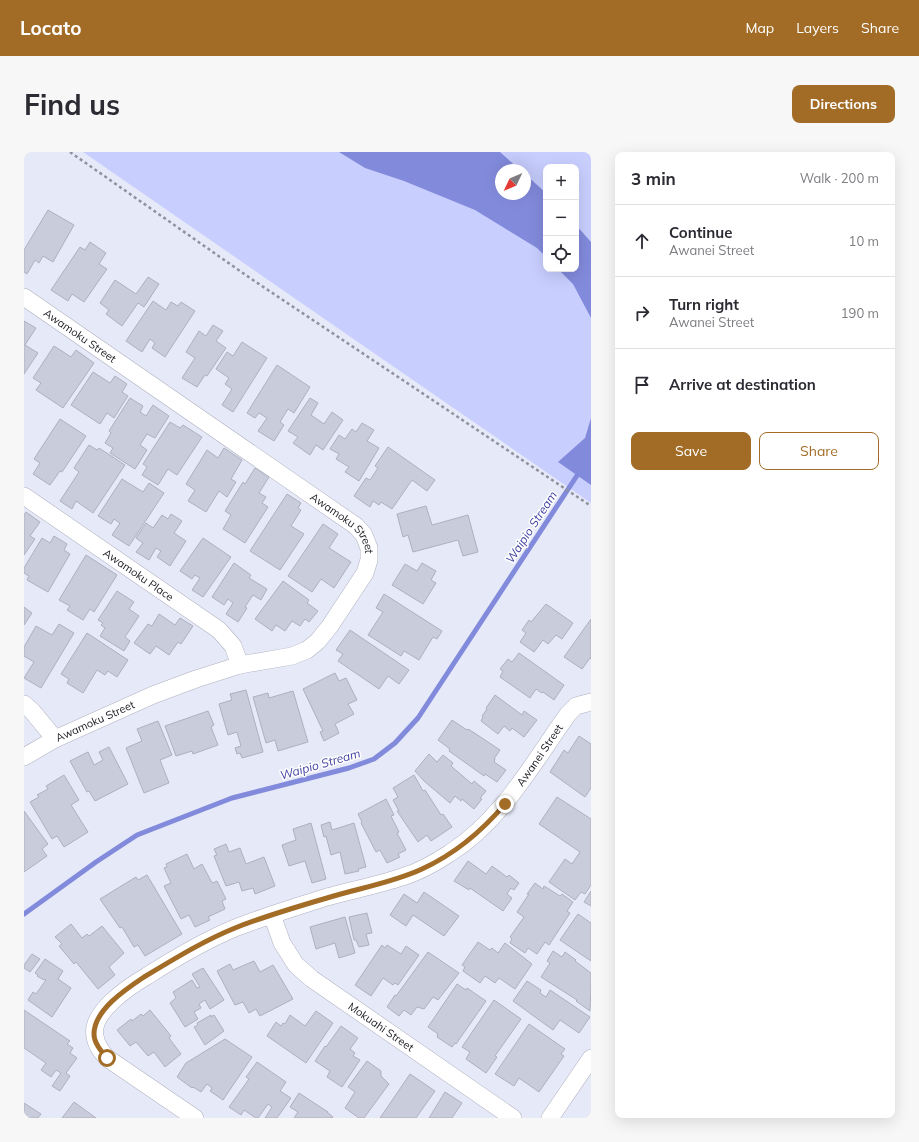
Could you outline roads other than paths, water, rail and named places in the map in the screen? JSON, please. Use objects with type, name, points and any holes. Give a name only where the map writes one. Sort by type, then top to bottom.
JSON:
[{"type":"street","name":"Awamoku Street","points":[[24,297],[356,526],[364,535],[369,548],[369,560],[365,574],[330,626],[318,641],[307,650],[292,656],[240,665],[153,695],[55,739],[24,757]]},
{"type":"street","name":"Awamoku Place","points":[[24,496],[219,630],[233,646],[240,665]]},
{"type":"street","name":"Awanei Street","points":[[195,1118],[107,1058],[98,1047],[94,1035],[96,1024],[101,1013],[109,1004],[131,986],[158,969],[202,944],[235,928],[328,897],[404,877],[423,869],[450,853],[470,839],[500,809],[568,714],[576,706],[591,702]]},
{"type":"street","points":[[24,704],[32,711],[55,739]]},
{"type":"street","name":"Mokuahi Street","points":[[272,915],[282,943],[296,965],[312,979],[513,1118]]},
{"type":"street","points":[[550,1118],[591,1058]]},
{"type":"water","points":[[339,152],[500,152],[513,164],[495,164],[495,200],[531,200],[531,179],[543,190],[543,254],[537,248],[475,210],[404,181],[365,168]]},
{"type":"water","points":[[579,228],[591,242],[591,318],[573,284],[561,272],[579,272]]},
{"type":"water","points":[[591,418],[591,485],[558,462],[585,438]]},
{"type":"waterway","name":"Waipio Stream","points":[[24,914],[96,862],[137,835],[232,798],[349,768],[374,759],[395,743],[418,718],[580,471]]}]
